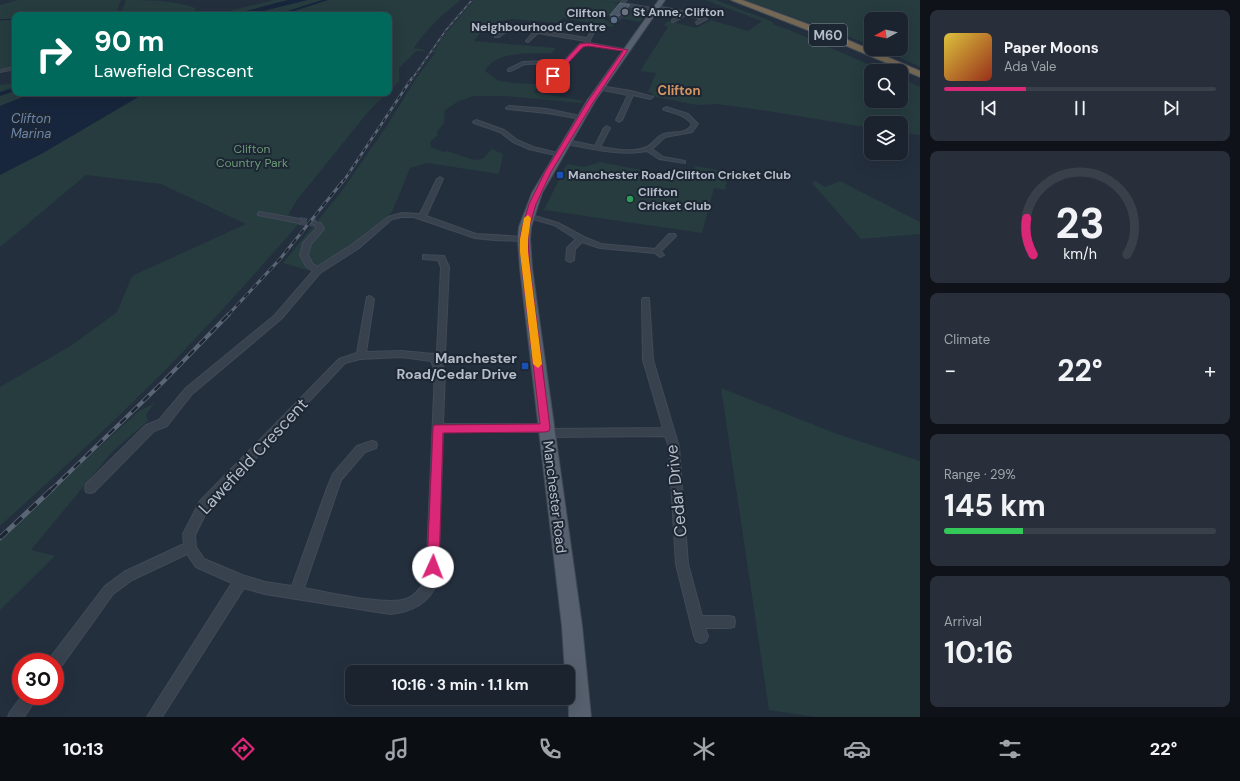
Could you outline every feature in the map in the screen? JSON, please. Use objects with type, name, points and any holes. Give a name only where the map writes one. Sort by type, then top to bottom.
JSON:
[{"type":"highway","name":"M60","points":[[723,0],[883,64]]},
{"type":"highway","name":"M60","points":[[735,0],[826,34],[920,74]]},
{"type":"highway","name":"M60","points":[[908,75],[920,81]]},
{"type":"main road","points":[[659,5],[670,0]]},
{"type":"main road","name":"Manchester Road","points":[[580,717],[572,626],[546,431],[526,268],[524,239],[528,216],[537,193],[600,88],[659,5]]},
{"type":"street","points":[[625,0],[620,4],[659,5],[704,19],[697,23]]},
{"type":"street","points":[[672,21],[686,14]]},
{"type":"street","points":[[553,76],[566,64],[582,45],[588,42],[595,29],[562,24]]},
{"type":"street","points":[[497,36],[508,28],[537,32],[626,50]]},
{"type":"street","points":[[528,41],[537,32]]},
{"type":"street","points":[[510,70],[523,63],[546,62],[566,64]]},
{"type":"street","points":[[0,71],[12,69]]},
{"type":"street","points":[[600,88],[650,97]]},
{"type":"street","points":[[619,120],[631,93]]},
{"type":"street","points":[[509,108],[543,110],[582,117]]},
{"type":"street","points":[[476,122],[502,131],[516,141],[531,148],[597,147],[627,151],[648,149],[665,135],[685,133],[692,130],[695,125],[694,121],[674,108],[666,109]]},
{"type":"street","points":[[597,147],[607,131]]},
{"type":"street","points":[[685,133],[692,138]]},
{"type":"street","points":[[648,149],[668,163],[683,162]]},
{"type":"street","points":[[422,217],[440,179]]},
{"type":"street","points":[[260,214],[299,221]]},
{"type":"street","points":[[90,488],[150,428],[165,425],[189,392],[278,317],[317,271],[356,246],[390,218],[406,214],[422,217],[475,236],[524,239]]},
{"type":"street","points":[[528,216],[556,224],[581,239],[606,248],[636,248],[659,254],[672,236]]},
{"type":"street","points":[[316,223],[319,224],[320,229],[307,243],[304,255],[309,264],[317,271]]},
{"type":"street","points":[[570,260],[571,248],[581,239]]},
{"type":"street","points":[[62,653],[109,590],[128,576],[190,547],[194,556],[200,563],[241,581],[265,588],[390,608],[403,608],[415,602],[426,593],[432,582],[440,371],[434,358],[441,353],[445,267],[440,258],[426,257]]},
{"type":"street","points":[[362,355],[370,297]]},
{"type":"street","points":[[646,300],[648,360],[669,432]]},
{"type":"street","name":"Lawefield Crescent","points":[[190,547],[190,534],[204,505],[342,361],[362,355],[424,355],[434,358]]},
{"type":"street","points":[[438,428],[546,431]]},
{"type":"street","name":"Cedar Drive","points":[[546,431],[669,432],[674,447],[682,564],[700,636]]},
{"type":"street","points":[[296,593],[337,477],[361,449],[372,445]]},
{"type":"street","points":[[154,717],[241,581]]},
{"type":"street","points":[[697,622],[729,622]]},
{"type":"street","points":[[15,717],[24,705]]},
{"type":"green space","points":[[18,0],[121,0],[117,12],[12,12],[12,67],[0,69],[0,5]]},
{"type":"green space","points":[[126,0],[153,0],[187,5],[195,8],[195,11],[197,12],[121,12]]},
{"type":"green space","points":[[274,0],[288,0],[242,12],[225,12]]},
{"type":"green space","points":[[307,0],[461,0],[441,16],[424,34],[414,48],[425,50],[416,51],[399,68],[399,82],[392,88],[392,12],[259,12]]},
{"type":"green space","points":[[474,0],[624,0],[617,3],[601,1],[650,9],[640,22],[608,16],[605,20],[615,24],[612,27],[563,18],[558,23],[512,19],[487,24],[474,41],[556,48],[552,53],[515,54],[506,56],[497,59],[490,64],[485,71],[499,81],[540,84],[534,92],[584,101],[582,103],[504,96],[473,96],[457,102],[445,110],[444,123],[437,132],[438,135],[430,142],[431,147],[443,152],[447,151],[474,160],[482,159],[492,149],[503,154],[499,174],[427,163],[410,168],[392,212],[353,247],[314,272],[283,263],[341,192],[386,127],[417,77],[435,53],[431,52],[435,50],[442,38]]},
{"type":"green space","points":[[705,0],[716,0],[773,22],[773,24],[868,64],[864,64],[864,108],[908,108],[908,81],[920,87],[920,135],[908,134],[908,116],[864,116],[864,127],[717,104],[697,105],[652,96],[652,93],[648,92],[656,73],[640,71],[668,27],[664,25],[668,21],[696,28],[711,20],[748,31],[762,21]]},
{"type":"green space","points":[[745,0],[920,0],[920,67],[896,56],[908,56],[908,12],[864,12],[864,42]]},
{"type":"green space","name":"Clifton Country Park","points":[[12,83],[12,96],[384,96],[368,112],[297,200],[288,215],[303,219],[245,284],[166,369],[73,459],[0,526],[0,387],[72,345],[117,312],[132,276],[246,224],[161,184],[86,175],[0,247],[0,85]]},
{"type":"green space","name":"Clifton Cricket Club","points":[[600,162],[692,180],[695,166],[728,172],[725,190],[714,188],[702,233],[544,210],[567,164],[584,167]]},
{"type":"green space","points":[[816,181],[825,187],[840,181],[920,222],[920,234],[861,239],[812,183]]},
{"type":"green space","points":[[721,388],[837,434],[920,461],[920,717],[815,717],[769,710]]},
{"type":"green space","points":[[155,403],[146,414],[148,421],[112,452],[31,550],[55,556],[0,610],[0,538],[139,411]]},
{"type":"water","points":[[288,0],[307,0],[259,12],[242,12]]},
{"type":"water","name":"Clifton Marina","points":[[25,96],[140,96],[43,153],[0,175],[0,106]]},
{"type":"building","points":[[620,3],[630,5],[619,16],[610,15]]},
{"type":"waterway","points":[[287,12],[326,0]]},
{"type":"waterway","points":[[0,20],[12,19]]},
{"type":"waterway","points":[[0,94],[12,90]]},
{"type":"tunnel","points":[[299,221],[316,223]]},
{"type":"railway","points":[[412,79],[446,30],[472,0]]},
{"type":"railway","points":[[343,182],[412,78]]},
{"type":"railway","points":[[228,315],[280,259],[343,181]]},
{"type":"railway","points":[[51,490],[163,382],[229,314]]},
{"type":"railway","points":[[0,538],[52,489]]},
{"type":"slow traffic","points":[[528,218],[525,228],[524,252],[538,364]]},
{"type":"place","name":"St Anne, Clifton","points":[[625,12]]},
{"type":"place","name":"Clifton Neighbourhood Centre","points":[[614,20]]},
{"type":"place","name":"Manchester Road/Clifton Cricket Club","points":[[560,175]]},
{"type":"place","name":"Clifton Cricket Club","points":[[630,199]]},
{"type":"place","name":"Manchester Road/Cedar Drive","points":[[525,366]]},
{"type":"district","name":"Clifton","points":[[679,90]]},
{"type":"route","points":[[433,567],[438,428],[545,428],[524,252],[525,228],[532,204],[548,172],[591,101],[626,50],[588,44],[582,45],[566,64],[553,76]]}]
